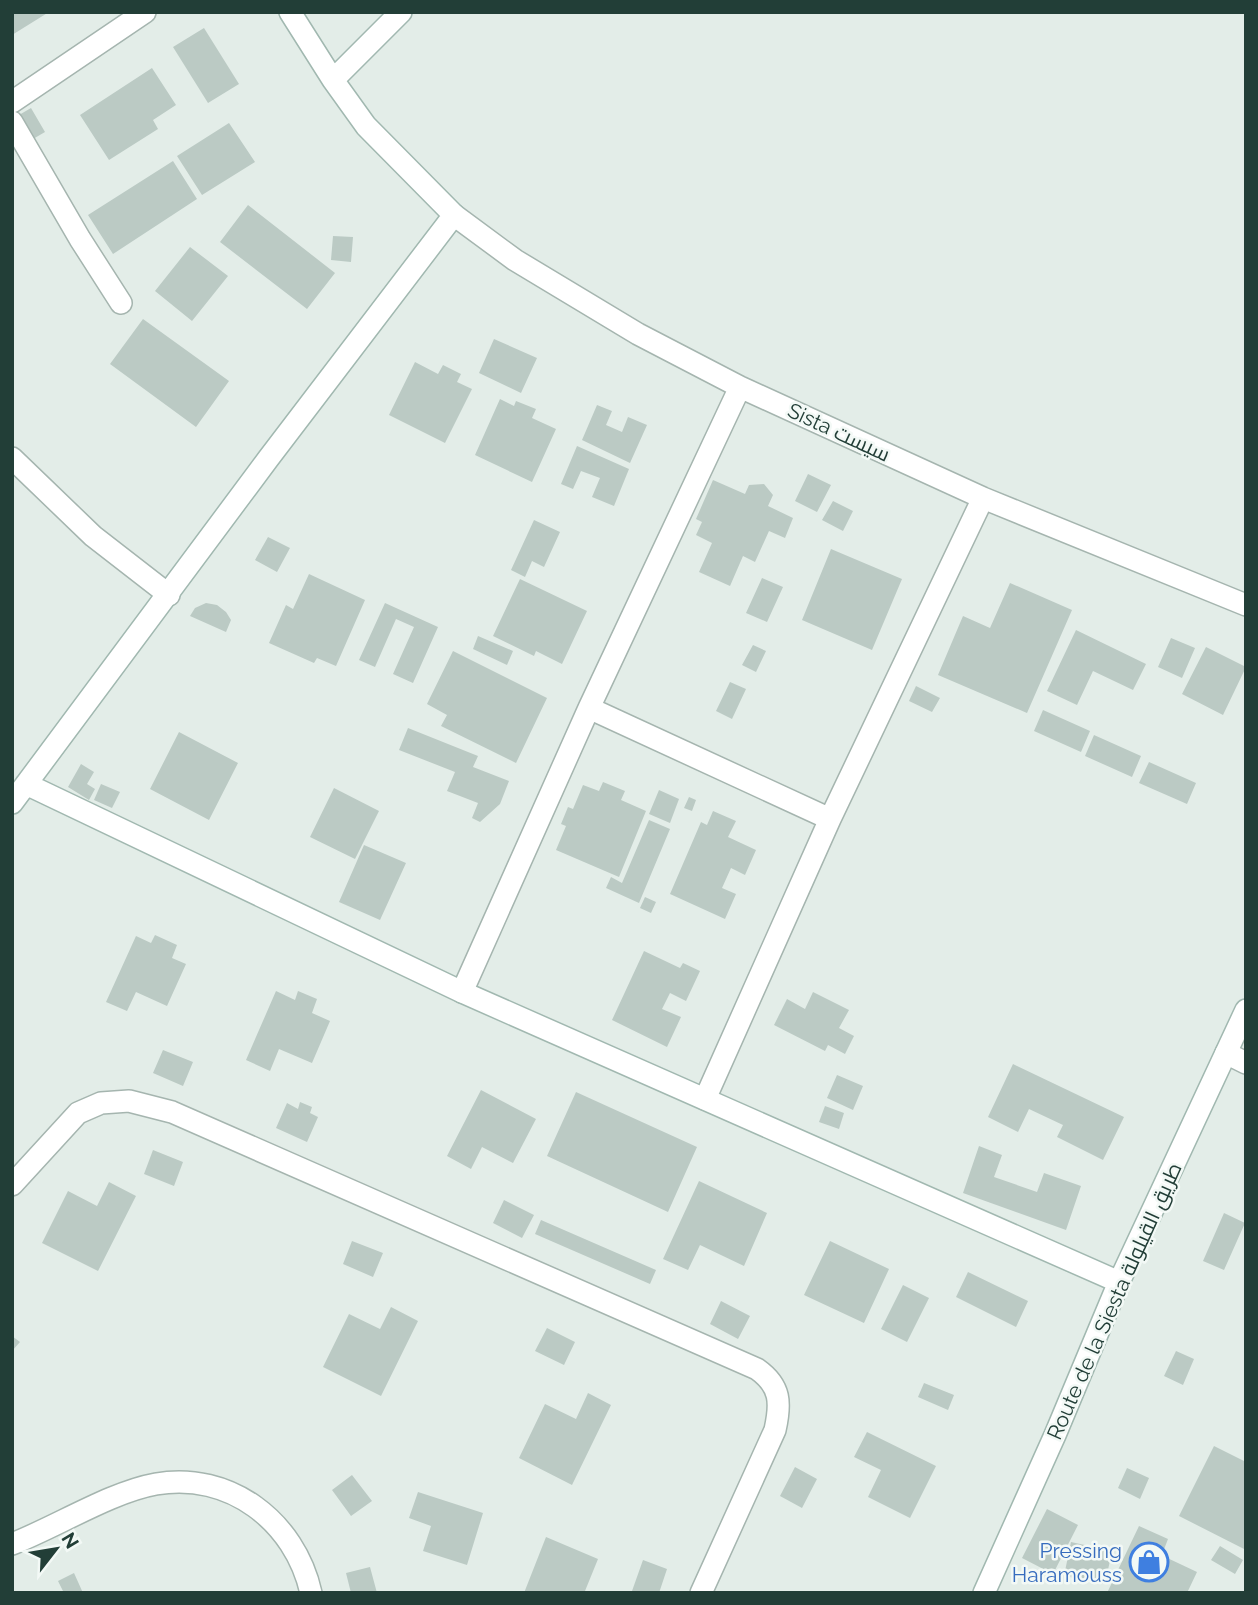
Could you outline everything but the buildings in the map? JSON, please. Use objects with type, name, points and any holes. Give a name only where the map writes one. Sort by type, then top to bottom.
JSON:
[{"type":"street","points":[[12,102],[145,12]]},
{"type":"street","name":"Sista سيست","points":[[290,12],[332,80],[366,126],[454,215],[515,260],[638,334],[740,387],[983,498],[1246,605]]},
{"type":"street","points":[[332,80],[401,12]]},
{"type":"street","points":[[12,122],[67,218],[121,303]]},
{"type":"street","points":[[12,803],[454,215]]},
{"type":"street","points":[[462,992],[589,708],[740,387]]},
{"type":"street","points":[[15,468],[93,536],[169,595]]},
{"type":"street","points":[[705,1099],[830,819],[983,498]]},
{"type":"street","points":[[589,708],[830,819]]},
{"type":"street","points":[[26,783],[462,992],[1119,1282]]},
{"type":"street","name":"Route de la Siesta طريق القيلولة","points":[[984,1593],[1055,1435],[1119,1282],[1226,1053],[1243,1023]]},
{"type":"street","points":[[1226,1053],[1246,1063]]},
{"type":"street","points":[[12,1185],[78,1112],[101,1103],[129,1101],[172,1112],[757,1368],[767,1376],[779,1398],[780,1408],[775,1430],[701,1593]]},
{"type":"street","points":[[12,1544],[119,1496],[155,1484],[185,1482],[242,1496],[264,1511],[294,1551],[311,1593]]},
{"type":"place","name":"Pressing Haramouss","points":[[1149,1562]]}]
